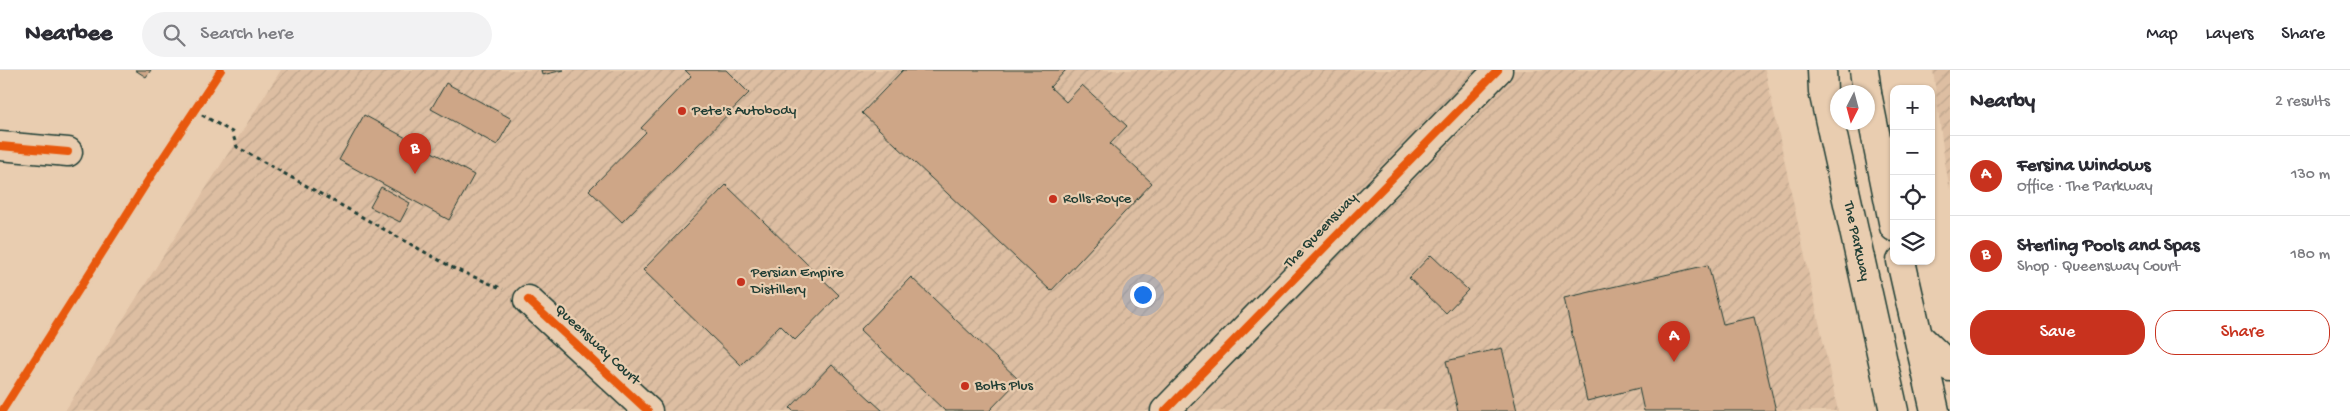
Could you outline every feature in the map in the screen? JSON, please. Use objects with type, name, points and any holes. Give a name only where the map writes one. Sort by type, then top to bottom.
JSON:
[{"type":"street","name":"The Queensway","points":[[1165,411],[1498,70]]},
{"type":"street","points":[[1864,70],[1866,85]]},
{"type":"street","name":"The Parkway","points":[[1820,77],[1894,411]]},
{"type":"street","points":[[1874,130],[1893,220]]},
{"type":"street","points":[[0,146],[68,152]]},
{"type":"street","points":[[1902,265],[1935,411]]},
{"type":"street","name":"Queensway Court","points":[[528,300],[648,411]]},
{"type":"street","points":[[1918,336],[1950,367]]},
{"type":"path","points":[[196,111],[232,132],[236,147],[455,269],[528,300]]},
{"type":"shaded area","points":[[281,70],[1765,70],[1838,411],[65,411]]},
{"type":"shaded area","points":[[1933,70],[1950,70],[1950,190],[1945,163]]},
{"type":"building","points":[[135,70],[151,70],[146,77]]},
{"type":"building","points":[[541,70],[564,70],[542,75]]},
{"type":"building","points":[[685,70],[726,70],[749,93],[622,222],[589,190],[646,132],[641,128],[691,76]]},
{"type":"building","points":[[903,70],[1066,70],[1050,87],[1066,102],[1082,85],[1127,126],[1110,144],[1152,183],[1051,291],[862,113]]},
{"type":"building","points":[[446,83],[512,119],[497,145],[431,109]]},
{"type":"building","points":[[364,115],[474,175],[449,220],[339,160]]},
{"type":"building","name":"Persian Empire Distillery","points":[[726,185],[839,295],[795,340],[780,325],[741,365],[643,270]]},
{"type":"building","points":[[381,187],[410,203],[400,222],[370,207]]},
{"type":"building","points":[[1431,255],[1468,290],[1446,313],[1409,278]]},
{"type":"building","points":[[1708,265],[1723,324],[1754,317],[1776,411],[1644,411],[1639,388],[1587,401],[1564,298]]},
{"type":"building","points":[[911,277],[1019,380],[989,411],[945,411],[860,330]]},
{"type":"building","points":[[1502,348],[1517,411],[1458,411],[1446,361]]},
{"type":"building","points":[[832,364],[883,411],[793,411],[790,408]]},
{"type":"cycle path","points":[[2,411],[149,179],[221,70]]},
{"type":"cycle path","points":[[1165,411],[1498,70]]},
{"type":"cycle path","points":[[0,146],[68,152]]},
{"type":"cycle path","points":[[528,300],[648,411]]},
{"type":"place","name":"Pete's Autobody","points":[[682,111]]},
{"type":"place","name":"Sterling Pools and Spas","points":[[415,174]]},
{"type":"place","name":"Rolls-Royce","points":[[1053,199]]},
{"type":"place","name":"Persian Empire Distillery","points":[[741,282]]},
{"type":"place","name":"Fersina Windows","points":[[1674,362]]},
{"type":"place","name":"Bolts Plus","points":[[965,386]]}]
